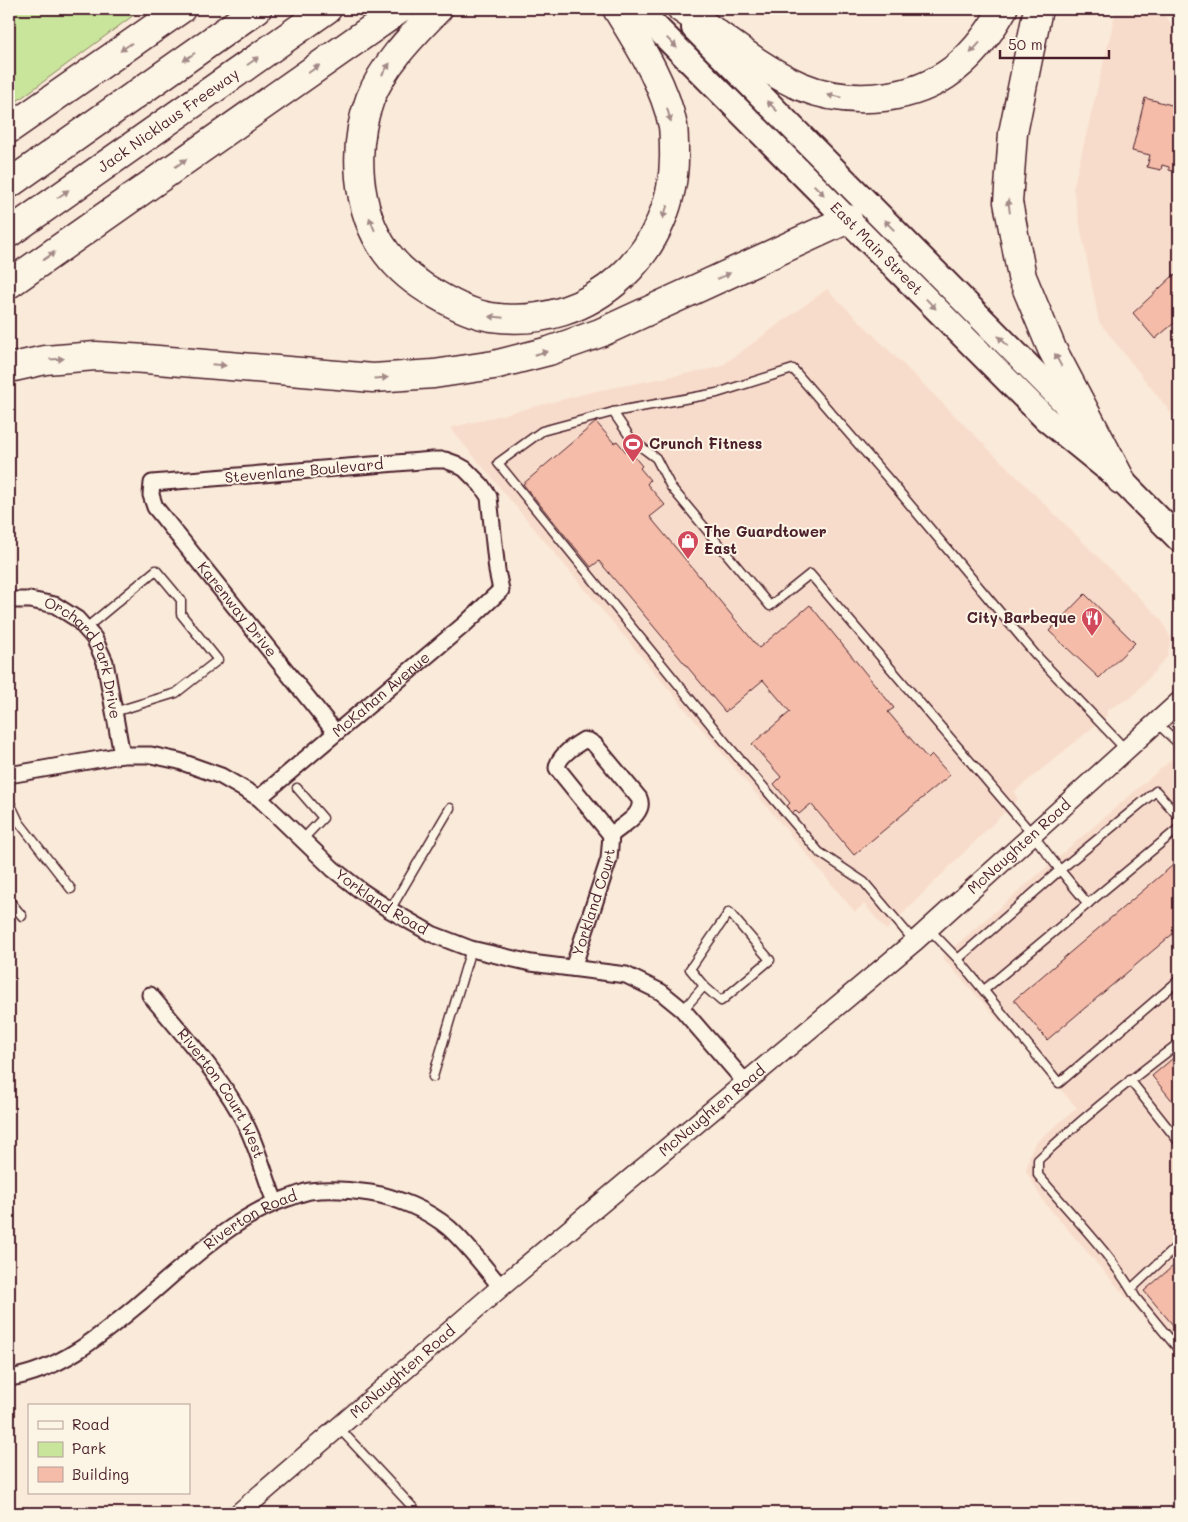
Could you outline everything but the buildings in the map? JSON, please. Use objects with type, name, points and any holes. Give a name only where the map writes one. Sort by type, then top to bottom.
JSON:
[{"type":"highway","points":[[9,129],[181,9]]},
{"type":"highway","points":[[9,184],[257,9]]},
{"type":"highway","name":"Jack Nicklaus Freeway","points":[[9,232],[327,9]]},
{"type":"highway","points":[[9,284],[400,9]]},
{"type":"highway","points":[[438,9],[388,65],[370,99],[362,131],[360,161],[360,178],[366,208],[377,238],[387,253],[418,284],[457,306],[472,312],[491,317],[531,318],[570,309],[606,290],[636,262],[659,226],[667,208],[674,171],[673,127],[664,94],[649,63],[617,9]]},
{"type":"highway","points":[[682,9],[759,63],[800,86],[846,98],[865,98],[919,88],[935,82],[948,74],[983,39],[1003,9]]},
{"type":"highway","points":[[1038,9],[1013,133],[1008,202],[1022,277],[1052,349],[1121,480]]},
{"type":"highway","points":[[9,368],[45,360],[96,356],[372,378],[434,374],[494,366],[549,351],[600,333],[848,219]]},
{"type":"main road","name":"East Main Street","points":[[638,9],[1046,419],[1121,480],[1179,539]]},
{"type":"main road","name":"East Main Street","points":[[675,9],[1063,401],[1121,480]]},
{"type":"street","name":"Stevenlane Boulevard","points":[[152,483],[445,460],[456,464],[472,475],[489,497],[497,571],[501,590]]},
{"type":"street","name":"Karenway Drive","points":[[152,483],[151,495],[155,507],[336,732]]},
{"type":"street","name":"McKahan Avenue","points":[[259,798],[501,590]]},
{"type":"street","name":"Orchard Park Drive","points":[[9,600],[30,600],[55,605],[77,619],[86,628],[100,649],[105,662],[122,755]]},
{"type":"street","name":"McNaughten Road","points":[[239,1513],[501,1287],[929,929],[1179,702]]},
{"type":"street","name":"Yorkland Court","points":[[573,968],[609,859],[611,835],[557,768],[561,758],[584,740],[594,745],[639,798],[641,803],[637,813],[611,835]]},
{"type":"street","name":"Yorkland Road","points":[[9,774],[122,755],[151,755],[179,761],[221,776],[259,798],[334,869],[360,890],[432,934],[471,949],[531,963],[626,975],[661,992],[683,1010],[746,1083]]},
{"type":"street","name":"Riverton Court West","points":[[150,995],[230,1096],[248,1129],[275,1202]]},
{"type":"street","name":"Riverton Road","points":[[9,1378],[46,1367],[95,1340],[220,1236],[246,1217],[275,1202],[309,1191],[349,1190],[384,1196],[422,1210],[448,1227],[501,1287]]},
{"type":"lane","points":[[915,941],[864,882],[819,852],[726,743],[498,464],[542,431],[613,412],[717,393],[793,369],[897,488],[1035,654],[1126,750]]},
{"type":"lane","points":[[613,412],[632,440],[656,458],[671,486],[770,606],[810,574],[1033,835],[1088,904]]},
{"type":"lane","points":[[86,628],[156,570],[181,600],[181,614],[218,660],[176,692],[114,712]]},
{"type":"lane","points":[[1157,722],[1179,744]]},
{"type":"lane","points":[[297,788],[323,818],[303,839]]},
{"type":"lane","points":[[958,959],[1060,870],[1156,791],[1179,817]]},
{"type":"lane","points":[[9,801],[19,822],[71,889]]},
{"type":"lane","points":[[390,910],[450,808]]},
{"type":"lane","points":[[984,990],[1179,828]]},
{"type":"lane","points":[[9,900],[22,916]]},
{"type":"lane","points":[[729,912],[770,960],[721,1001],[704,986],[690,969],[729,912]]},
{"type":"lane","points":[[929,929],[958,959],[1059,1083],[1179,980]]},
{"type":"lane","points":[[433,1077],[471,949]]},
{"type":"lane","points":[[683,1010],[704,986]]},
{"type":"lane","points":[[1179,1043],[1130,1080],[1038,1160],[1038,1175],[1100,1248],[1136,1298],[1179,1350]]},
{"type":"lane","points":[[1130,1080],[1179,1142]]},
{"type":"lane","points":[[1131,1289],[1179,1244]]},
{"type":"lane","points":[[338,1427],[418,1513]]},
{"type":"shaded area","points":[[1159,9],[1179,33],[1179,423],[1099,322],[1073,189],[1116,11]]},
{"type":"shaded area","points":[[827,289],[1161,619],[1171,639],[1167,657],[1132,697],[1107,710],[1107,716],[1014,792],[1018,799],[886,930],[864,904],[855,912],[450,428],[596,391],[720,367]]},
{"type":"shaded area","points":[[1179,753],[1179,1358],[1043,1201],[1026,1171],[1030,1153],[1035,1143],[1077,1108],[942,957]]},
{"type":"green space","points":[[9,9],[142,9],[9,107]]},
{"type":"place","name":"Crunch Fitness","points":[[633,463]]},
{"type":"place","name":"The Guardtower East","points":[[688,560]]},
{"type":"place","name":"City Barbeque","points":[[1092,637]]}]
